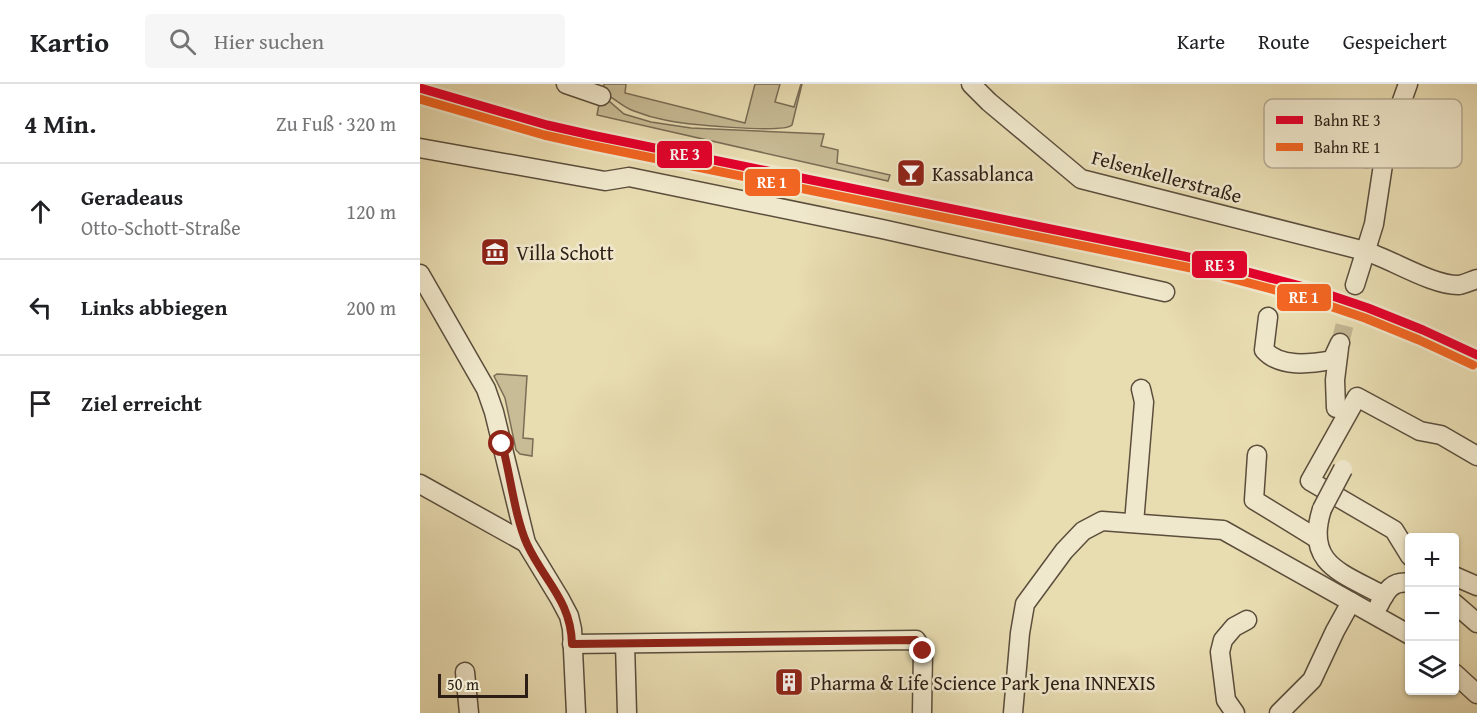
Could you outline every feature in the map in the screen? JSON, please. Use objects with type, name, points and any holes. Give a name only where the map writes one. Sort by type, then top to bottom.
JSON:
[{"type":"street","points":[[566,84],[601,96]]},
{"type":"street","name":"Felsenkellerstraße","points":[[971,84],[989,102],[1081,179],[1373,253],[1442,284],[1461,285],[1477,279]]},
{"type":"street","points":[[420,148],[605,181],[629,177],[882,229],[1165,292]]},
{"type":"street","points":[[1355,285],[1373,253],[1380,168]]},
{"type":"street","points":[[421,280],[486,389],[494,412],[526,543],[569,616],[576,713]]},
{"type":"street","points":[[1268,317],[1264,350],[1271,358],[1306,365],[1332,360],[1340,343],[1335,380],[1336,408]]},
{"type":"street","points":[[1134,523],[1144,402],[1141,389]]},
{"type":"street","points":[[1405,548],[1394,530],[1310,481],[1357,397],[1420,431],[1441,435],[1477,456]]},
{"type":"street","points":[[1257,455],[1254,500],[1316,538]]},
{"type":"street","points":[[1343,469],[1322,509],[1317,524],[1316,538],[1322,556],[1331,566],[1384,596]]},
{"type":"street","points":[[420,484],[526,543]]},
{"type":"street","points":[[1013,713],[1024,604],[1064,551],[1083,531],[1102,521],[1222,530],[1405,632]]},
{"type":"street","points":[[1459,578],[1477,586]]},
{"type":"street","points":[[1374,615],[1392,585],[1405,583]]},
{"type":"street","points":[[1278,713],[1312,680],[1351,602]]},
{"type":"street","points":[[1459,607],[1477,623]]},
{"type":"street","points":[[1235,713],[1226,700],[1220,652],[1223,640],[1234,627],[1247,620]]},
{"type":"street","points":[[572,644],[916,640],[923,651],[922,713]]},
{"type":"street","points":[[625,644],[627,713]]},
{"type":"street","points":[[465,672],[469,713]]},
{"type":"street","points":[[1459,677],[1477,694]]},
{"type":"shaded area","points":[[604,84],[626,84],[625,93],[745,123],[755,84],[780,84],[775,102],[794,107],[802,84],[792,125],[771,129],[710,126],[653,117],[630,109],[602,93]]},
{"type":"shaded area","points":[[600,99],[609,101],[624,114],[651,122],[691,128],[824,134],[821,146],[838,150],[837,163],[890,175],[888,181],[597,115]]},
{"type":"shaded area","points":[[497,374],[527,376],[523,438],[533,439],[532,456],[520,454],[516,450],[505,398],[494,376]]},
{"type":"tunnel","points":[[1340,343],[1355,285]]},
{"type":"transit line","points":[[420,88],[547,125],[591,135],[1198,259],[1312,289],[1368,308],[1477,355]]},
{"type":"transit line","points":[[420,99],[544,135],[589,145],[1196,269],[1309,299],[1365,318],[1473,365]]},
{"type":"place","name":"Kassablanca","points":[[911,173]]},
{"type":"place","name":"Villa Schott","points":[[495,252]]},
{"type":"place","name":"Pharma & Life Science Park Jena INNEXIS","points":[[789,682]]},
{"type":"route","points":[[502,444],[526,543],[569,616],[572,644],[916,640],[923,651]]}]
